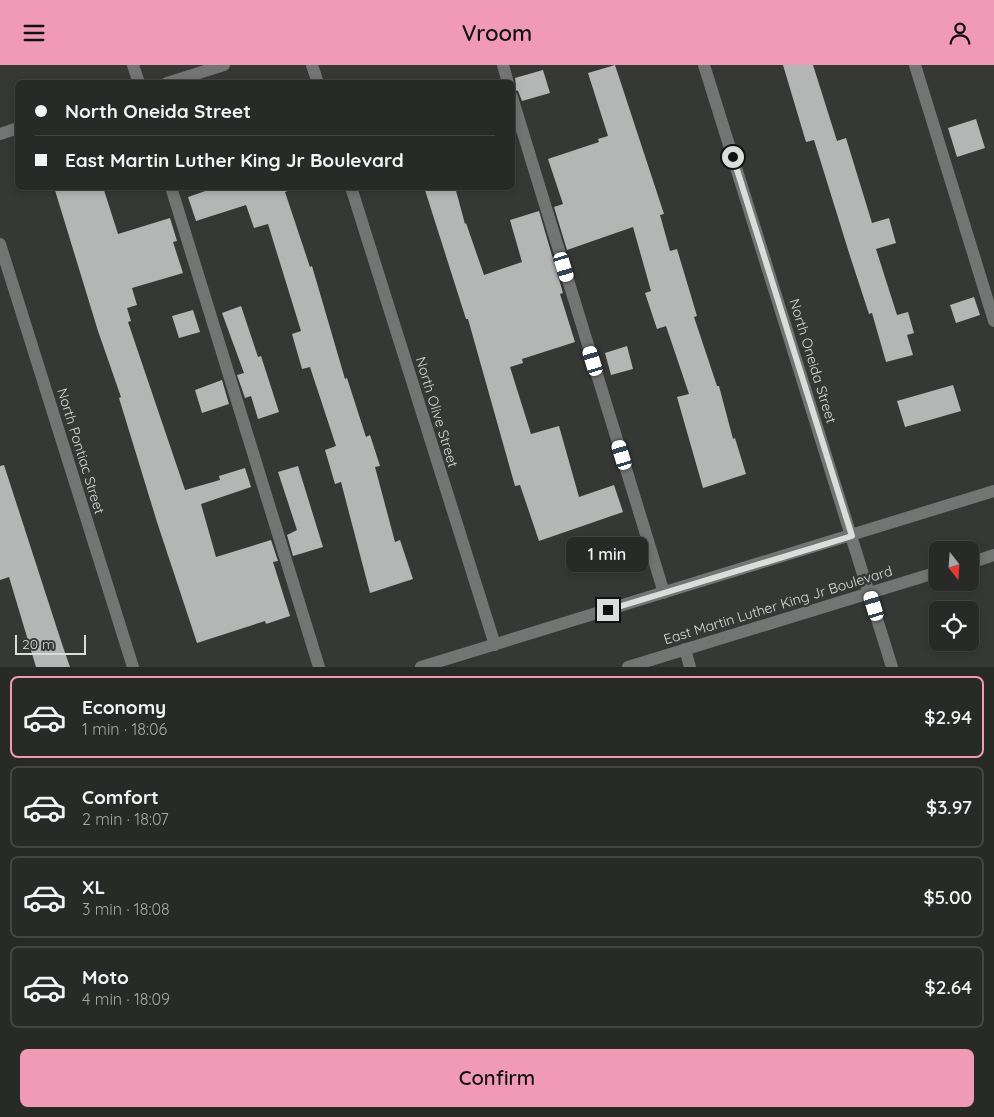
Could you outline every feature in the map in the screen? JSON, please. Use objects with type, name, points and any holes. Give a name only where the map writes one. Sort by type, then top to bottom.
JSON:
[{"type":"street","points":[[134,65],[138,80]]},
{"type":"street","points":[[176,80],[224,65]]},
{"type":"street","points":[[312,65],[317,80]]},
{"type":"street","points":[[502,65],[507,80]]},
{"type":"street","name":"North Oneida Street","points":[[704,65],[892,667]]},
{"type":"street","points":[[915,65],[994,321]]},
{"type":"street","points":[[515,107],[664,593]]},
{"type":"street","points":[[0,133],[15,129]]},
{"type":"street","points":[[172,190],[319,667]]},
{"type":"street","name":"North Olive Street","points":[[352,190],[495,645]]},
{"type":"street","name":"North Pontiac Street","points":[[0,244],[133,667]]},
{"type":"street","points":[[421,667],[994,491]]},
{"type":"street","points":[[979,560],[994,555]]},
{"type":"street","name":"East Martin Luther King Jr Boulevard","points":[[628,667],[929,575]]},
{"type":"street","points":[[685,649],[690,667]]},
{"type":"building","points":[[615,65],[664,214],[660,215],[670,251],[677,249],[697,316],[694,317],[717,386],[719,386],[733,439],[735,438],[746,474],[703,488],[677,397],[689,394],[666,326],[657,329],[645,293],[651,291],[633,227],[567,250],[554,207],[563,204],[548,159],[599,142],[598,139],[608,136],[588,73]]},
{"type":"building","points":[[783,65],[813,65],[837,141],[846,138],[872,223],[889,218],[896,243],[876,249],[897,315],[908,312],[914,333],[907,335],[913,355],[886,362],[872,313],[869,314],[814,140],[806,142]]},
{"type":"building","points":[[543,70],[550,93],[522,101],[518,91],[515,90],[515,78]]},
{"type":"building","points":[[976,119],[985,148],[957,157],[948,128]]},
{"type":"building","points":[[55,190],[104,190],[118,234],[170,218],[177,241],[173,242],[183,273],[132,288],[137,305],[127,308],[131,321],[128,322],[185,490],[220,480],[219,476],[245,468],[251,487],[201,504],[216,557],[271,540],[278,561],[273,562],[290,616],[266,624],[265,621],[197,643],[157,522],[119,398],[121,397],[98,331]]},
{"type":"building","points":[[208,190],[288,190],[285,192],[310,267],[312,266],[345,379],[347,378],[366,437],[370,435],[380,466],[375,467],[395,542],[400,540],[413,579],[370,593],[341,482],[335,484],[325,450],[336,446],[310,367],[302,369],[292,334],[301,331],[268,224],[254,228],[246,205],[196,221],[188,197]]},
{"type":"building","points":[[425,190],[456,190],[465,224],[484,275],[522,262],[510,220],[539,211],[563,293],[560,294],[575,342],[522,359],[523,363],[510,367],[531,434],[559,426],[579,497],[614,485],[623,512],[539,541],[520,485],[515,486],[468,319],[466,319]]},
{"type":"building","points":[[974,297],[980,315],[956,323],[950,305]]},
{"type":"building","points":[[241,306],[258,357],[261,356],[279,412],[258,419],[251,396],[245,398],[237,375],[244,373],[222,313]]},
{"type":"building","points":[[193,310],[200,332],[179,338],[172,316]]},
{"type":"building","points":[[627,346],[633,369],[611,375],[605,353]]},
{"type":"building","points":[[222,380],[229,404],[202,413],[195,390]]},
{"type":"building","points":[[953,385],[961,411],[905,427],[897,401]]},
{"type":"building","points":[[4,465],[70,667],[36,667],[9,577],[0,580],[0,466]]},
{"type":"building","points":[[298,466],[323,547],[293,556],[287,535],[297,530],[278,472]]},
{"type":"route","points":[[608,610],[852,536],[733,157]]}]
